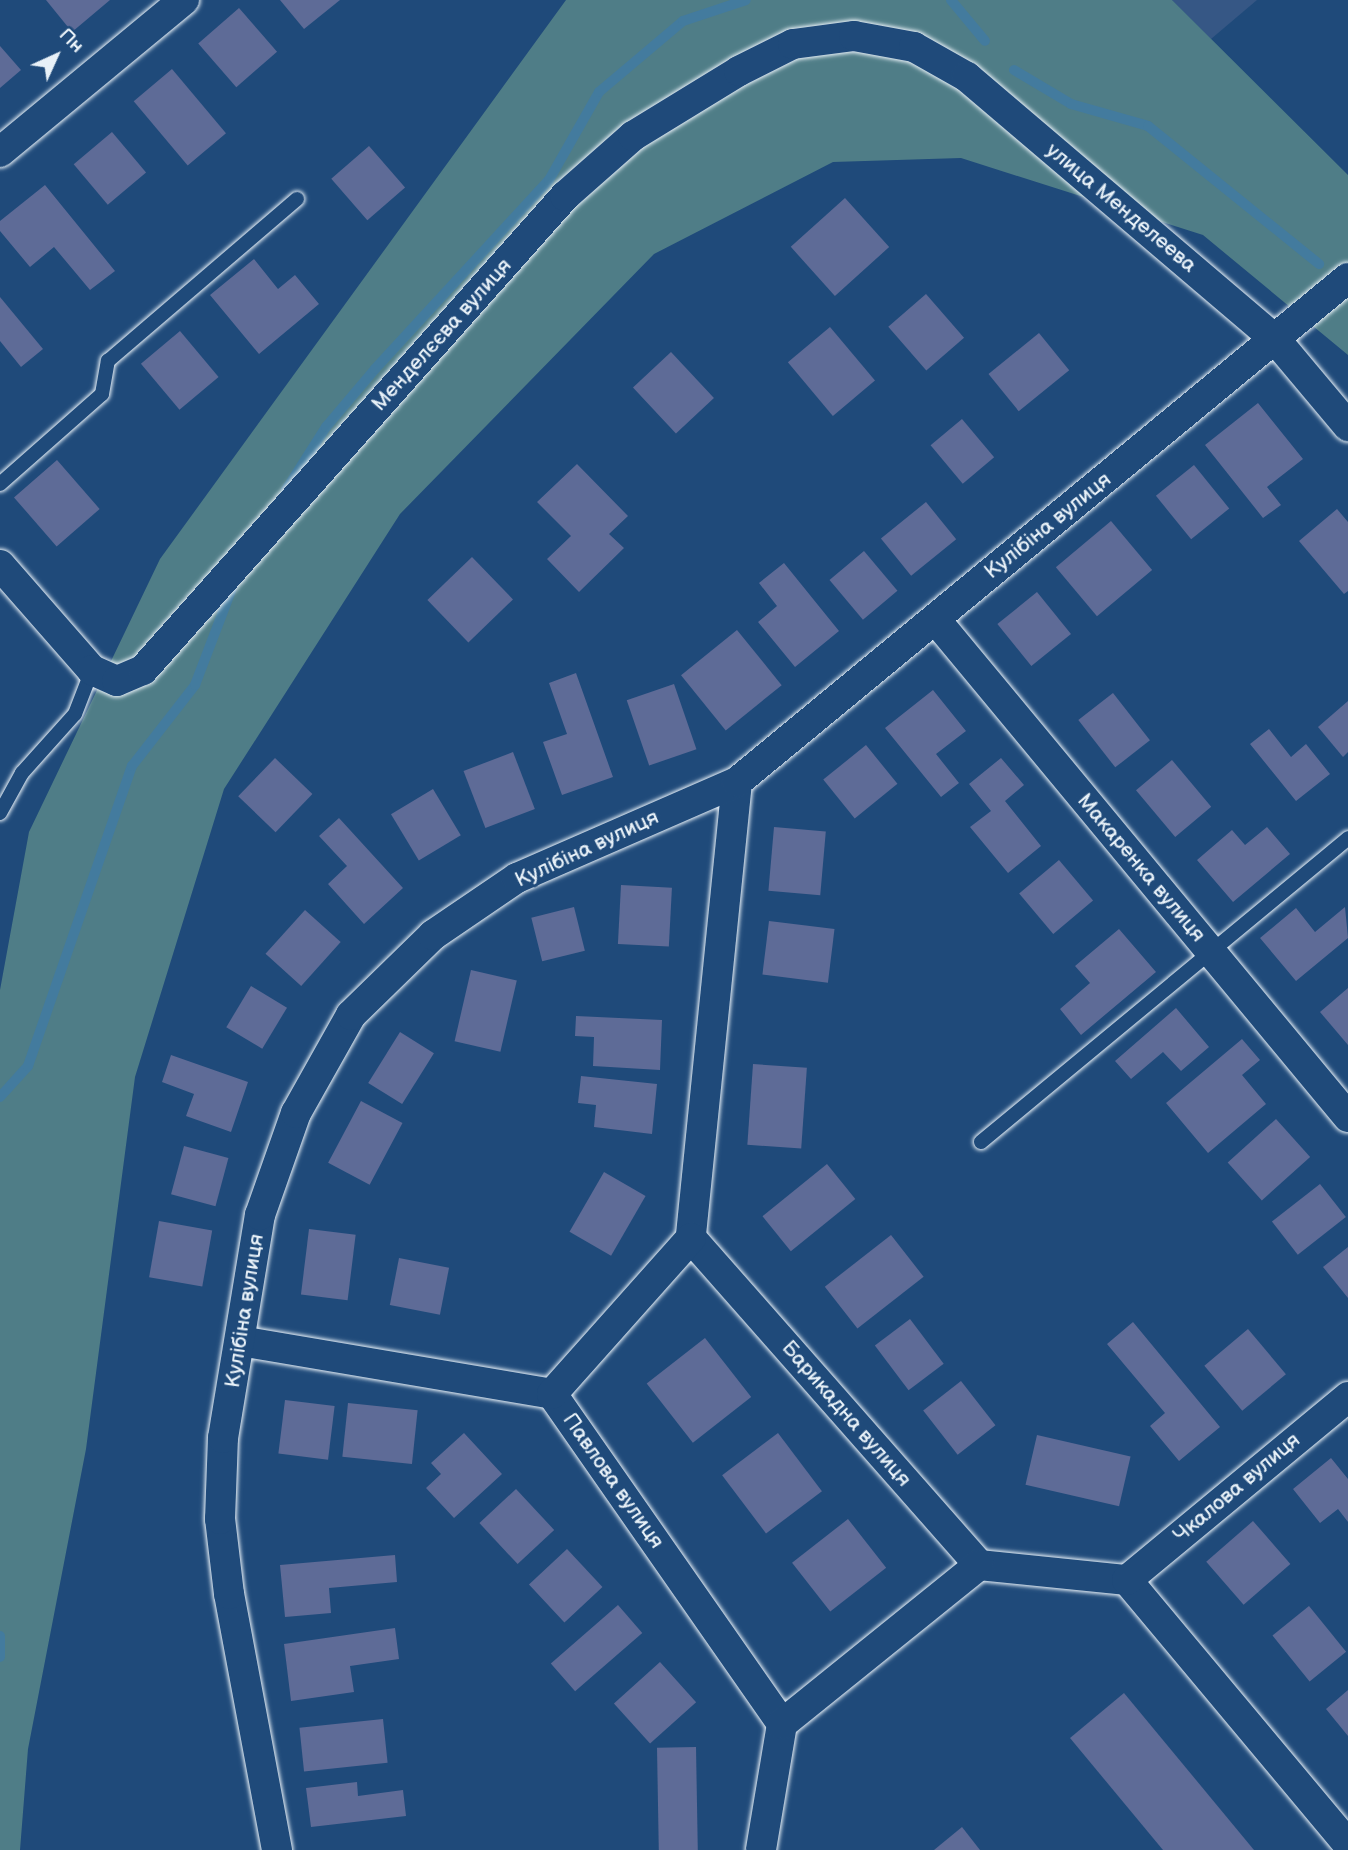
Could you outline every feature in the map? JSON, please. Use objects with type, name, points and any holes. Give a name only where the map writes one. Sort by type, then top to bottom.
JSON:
[{"type":"street","points":[[0,152],[184,0]]},
{"type":"street","name":"Менделєєва вулиця","points":[[92,670],[117,681],[143,670],[565,196],[633,136],[793,44],[854,36],[914,47],[967,77]]},
{"type":"street","name":"улица Менделеева","points":[[967,77],[1275,339],[1348,426]]},
{"type":"street","name":"Кулібіна вулиця","points":[[277,1850],[229,1594],[220,1518],[223,1438],[260,1215],[296,1113],[351,1016],[433,935],[517,878],[737,782],[1348,278]]},
{"type":"street","points":[[0,565],[92,670]]},
{"type":"street","name":"Макаренка вулиця","points":[[935,619],[1348,1117]]},
{"type":"street","points":[[552,1394],[691,1238],[737,782]]},
{"type":"street","name":"Барикадна вулиця","points":[[691,1238],[979,1565]]},
{"type":"street","name":"Павлова вулиця","points":[[240,1341],[552,1394],[782,1724]]},
{"type":"street","name":"Чкалова вулиця","points":[[1127,1580],[1348,1397]]},
{"type":"street","points":[[761,1850],[782,1724],[979,1565],[1127,1580],[1348,1844]]},
{"type":"lane","points":[[0,484],[102,394],[108,361],[297,199]]},
{"type":"lane","points":[[0,813],[22,774],[75,714],[92,670]]},
{"type":"lane","points":[[981,1142],[1348,838]]},
{"type":"shaded area","points":[[1172,0],[1257,0],[1211,39]]},
{"type":"green space","points":[[566,0],[1172,0],[1348,175],[1348,355],[1203,235],[961,158],[833,162],[654,254],[400,514],[224,789],[135,1077],[86,1449],[28,1749],[20,1850],[0,1850],[0,990],[29,832],[160,559]]},
{"type":"building","points":[[46,0],[110,0],[72,32]]},
{"type":"building","points":[[280,0],[340,0],[304,29]]},
{"type":"building","points":[[239,8],[277,52],[236,87],[198,43]]},
{"type":"building","points":[[0,46],[21,70],[0,88]]},
{"type":"building","points":[[172,69],[226,133],[188,165],[134,101]]},
{"type":"building","points":[[112,132],[146,173],[108,205],[74,164]]},
{"type":"building","points":[[369,146],[405,188],[367,220],[331,179]]},
{"type":"building","points":[[45,185],[115,271],[90,290],[54,247],[30,267],[0,231],[0,221]]},
{"type":"building","points":[[845,198],[889,247],[835,296],[791,247]]},
{"type":"building","points":[[254,259],[278,289],[295,275],[319,304],[259,354],[210,295]]},
{"type":"building","points":[[926,294],[964,338],[926,371],[888,327]]},
{"type":"building","points":[[0,297],[43,349],[21,367],[0,341]]},
{"type":"building","points":[[830,327],[875,381],[833,416],[788,362]]},
{"type":"building","points":[[180,331],[219,377],[179,410],[141,364]]},
{"type":"building","points":[[1039,333],[1069,370],[1019,411],[988,374]]},
{"type":"building","points":[[671,352],[714,398],[676,434],[633,387]]},
{"type":"building","points":[[1258,403],[1303,459],[1267,487],[1281,505],[1263,518],[1205,445]]},
{"type":"building","points":[[962,419],[994,457],[963,484],[931,445]]},
{"type":"building","points":[[57,460],[100,509],[57,546],[14,497]]},
{"type":"building","points":[[577,464],[628,516],[609,534],[624,548],[579,592],[547,559],[571,536],[537,502]]},
{"type":"building","points":[[1194,465],[1229,509],[1191,539],[1156,496]]},
{"type":"building","points":[[926,502],[956,539],[911,576],[881,539]]},
{"type":"building","points":[[1337,509],[1348,522],[1348,591],[1344,594],[1299,541]]},
{"type":"building","points":[[1111,521],[1152,570],[1097,616],[1056,567]]},
{"type":"building","points":[[864,551],[897,591],[863,620],[830,580]]},
{"type":"building","points":[[472,557],[513,599],[468,643],[427,600]]},
{"type":"building","points":[[784,563],[839,631],[795,667],[758,622],[777,606],[759,583]]},
{"type":"building","points":[[1037,592],[1071,634],[1031,666],[997,624]]},
{"type":"building","points":[[737,630],[782,685],[726,730],[681,675]]},
{"type":"building","points":[[576,673],[613,777],[562,795],[543,742],[567,734],[549,683]]},
{"type":"building","points":[[674,684],[696,749],[649,766],[627,700]]},
{"type":"building","points":[[933,690],[966,731],[936,754],[959,783],[941,797],[885,728]]},
{"type":"building","points":[[1113,693],[1150,740],[1115,767],[1078,720]]},
{"type":"building","points":[[1348,701],[1348,752],[1343,757],[1318,727]]},
{"type":"building","points":[[1269,729],[1291,757],[1306,744],[1330,774],[1296,801],[1250,744]]},
{"type":"building","points":[[866,745],[897,784],[855,818],[823,780]]},
{"type":"building","points":[[513,752],[535,809],[485,828],[464,771]]},
{"type":"building","points":[[275,758],[312,794],[276,832],[238,796]]},
{"type":"building","points":[[1001,758],[1024,785],[1005,801],[1041,846],[1008,873],[970,827],[991,811],[969,784]]},
{"type":"building","points":[[1172,760],[1211,807],[1175,837],[1136,790]]},
{"type":"building","points":[[433,789],[461,835],[419,861],[391,814]]},
{"type":"building","points":[[339,818],[403,888],[364,924],[328,884],[347,866],[319,836]]},
{"type":"building","points":[[774,827],[826,832],[820,895],[768,891]]},
{"type":"building","points":[[1267,827],[1290,854],[1233,902],[1197,860],[1232,830],[1245,845]]},
{"type":"building","points":[[1059,860],[1093,901],[1053,934],[1019,893]]},
{"type":"building","points":[[621,885],[672,888],[669,947],[618,944]]},
{"type":"building","points":[[574,907],[585,951],[542,961],[531,918]]},
{"type":"building","points":[[1345,907],[1348,938],[1296,981],[1260,938],[1296,908],[1315,932]]},
{"type":"building","points":[[305,910],[341,942],[301,986],[266,954]]},
{"type":"building","points":[[769,921],[835,929],[828,983],[762,975]]},
{"type":"building","points":[[1119,929],[1156,972],[1081,1035],[1060,1009],[1090,983],[1075,966]]},
{"type":"building","points":[[471,970],[517,981],[500,1052],[455,1041]]},
{"type":"building","points":[[251,986],[287,1008],[262,1049],[226,1027]]},
{"type":"building","points":[[1348,988],[1348,1045],[1320,1012]]},
{"type":"building","points":[[1176,1008],[1209,1047],[1181,1071],[1163,1052],[1131,1079],[1115,1061]]},
{"type":"building","points":[[576,1016],[662,1020],[660,1070],[593,1066],[594,1037],[575,1036]]},
{"type":"building","points":[[400,1032],[434,1053],[402,1104],[368,1083]]},
{"type":"building","points":[[1242,1039],[1260,1060],[1242,1075],[1266,1104],[1208,1153],[1166,1103]]},
{"type":"building","points":[[171,1055],[248,1082],[231,1132],[186,1116],[194,1094],[162,1082]]},
{"type":"building","points":[[753,1064],[807,1068],[801,1149],[747,1145]]},
{"type":"building","points":[[581,1076],[657,1084],[652,1134],[594,1127],[596,1105],[578,1103]]},
{"type":"building","points":[[361,1101],[402,1123],[370,1185],[328,1163]]},
{"type":"building","points":[[1276,1119],[1310,1157],[1262,1200],[1228,1162]]},
{"type":"building","points":[[184,1146],[228,1158],[215,1206],[171,1194]]},
{"type":"building","points":[[827,1164],[855,1199],[791,1251],[762,1216]]},
{"type":"building","points":[[604,1172],[646,1196],[611,1256],[570,1232]]},
{"type":"building","points":[[1320,1184],[1346,1217],[1298,1255],[1272,1222]]},
{"type":"building","points":[[159,1221],[212,1230],[202,1287],[149,1277]]},
{"type":"building","points":[[309,1229],[356,1235],[348,1300],[301,1295]]},
{"type":"building","points":[[891,1235],[924,1277],[857,1328],[825,1287]]},
{"type":"building","points":[[1348,1247],[1348,1298],[1323,1267]]},
{"type":"building","points":[[399,1258],[449,1268],[440,1315],[390,1305]]},
{"type":"building","points":[[910,1319],[944,1364],[909,1390],[875,1345]]},
{"type":"building","points":[[1133,1322],[1220,1427],[1179,1461],[1150,1426],[1165,1413],[1107,1344]]},
{"type":"building","points":[[1248,1329],[1286,1374],[1242,1411],[1204,1366]]},
{"type":"building","points":[[705,1338],[751,1397],[693,1443],[647,1384]]},
{"type":"building","points":[[961,1381],[995,1425],[958,1455],[923,1411]]},
{"type":"building","points":[[285,1400],[335,1406],[328,1460],[278,1454]]},
{"type":"building","points":[[348,1403],[418,1410],[412,1464],[342,1457]]},
{"type":"building","points":[[464,1433],[502,1474],[454,1518],[426,1488],[441,1474],[431,1463]]},
{"type":"building","points":[[778,1433],[822,1491],[766,1533],[722,1475]]},
{"type":"building","points":[[1037,1435],[1131,1457],[1119,1506],[1026,1485]]},
{"type":"building","points":[[1331,1458],[1348,1479],[1348,1522],[1338,1509],[1320,1523],[1293,1489]]},
{"type":"building","points":[[516,1489],[554,1530],[518,1564],[479,1523]]},
{"type":"building","points":[[848,1519],[886,1568],[830,1612],[792,1563]]},
{"type":"building","points":[[1253,1521],[1290,1564],[1244,1605],[1206,1562]]},
{"type":"building","points":[[567,1549],[602,1587],[564,1622],[529,1584]]},
{"type":"building","points":[[395,1555],[397,1582],[329,1588],[331,1613],[285,1617],[280,1565]]},
{"type":"building","points":[[618,1605],[642,1633],[575,1691],[551,1663]]},
{"type":"building","points":[[1309,1606],[1346,1652],[1310,1681],[1272,1636]]},
{"type":"building","points":[[395,1628],[399,1659],[350,1666],[354,1692],[291,1701],[284,1644]]},
{"type":"building","points":[[660,1662],[696,1702],[650,1744],[614,1703]]},
{"type":"building","points":[[1348,1690],[1348,1736],[1326,1709]]},
{"type":"building","points":[[1124,1693],[1254,1850],[1163,1850],[1070,1738]]},
{"type":"building","points":[[383,1719],[388,1763],[304,1772],[299,1728]]},
{"type":"building","points":[[696,1747],[698,1850],[659,1850],[657,1748]]},
{"type":"building","points":[[357,1782],[358,1796],[403,1790],[406,1816],[311,1827],[306,1788]]},
{"type":"building","points":[[962,1827],[980,1850],[934,1850]]},
{"type":"waterway","points":[[286,490],[326,427],[375,369],[549,180],[599,92],[683,21],[746,0]]},
{"type":"waterway","points":[[951,0],[985,41]]},
{"type":"waterway","points":[[1014,70],[1071,104],[1148,126],[1319,264]]},
{"type":"waterway","points":[[0,1097],[28,1066],[132,766],[195,685],[234,583]]},
{"type":"waterway","points":[[0,1636],[0,1657]]}]
